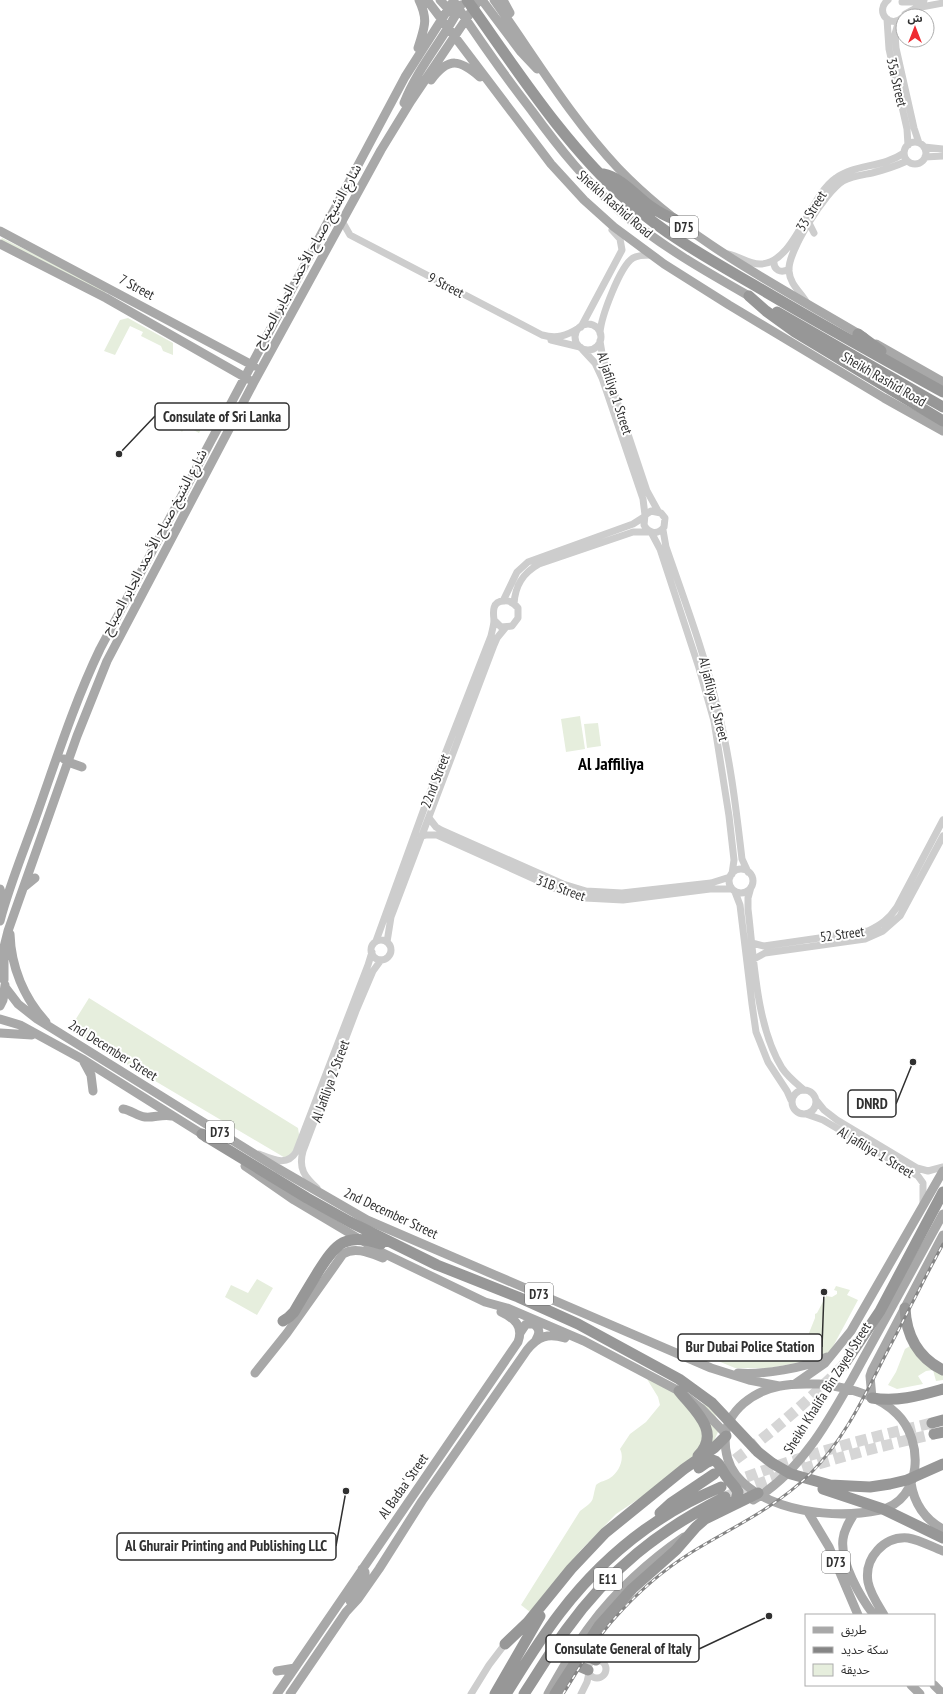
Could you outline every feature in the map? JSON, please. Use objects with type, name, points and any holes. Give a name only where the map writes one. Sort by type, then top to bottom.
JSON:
[{"type":"highway","points":[[466,0],[548,112],[575,146],[631,204],[752,291],[776,318],[795,332],[943,421]]},
{"type":"highway","points":[[600,173],[614,178],[650,206],[665,216],[674,219]]},
{"type":"highway","name":"Sheikh Rashid Road","points":[[752,291],[943,392]]},
{"type":"highway","name":"Sheikh Rashid Road","points":[[752,291],[943,407]]},
{"type":"highway","points":[[858,334],[917,377]]},
{"type":"highway","points":[[202,1134],[307,1198],[350,1222],[437,1265],[497,1288],[578,1324],[679,1379],[719,1410],[758,1452],[772,1463],[791,1474],[821,1488],[883,1509],[943,1538]]},
{"type":"highway","points":[[843,1366],[880,1311],[943,1192]]},
{"type":"highway","points":[[282,1321],[294,1312],[326,1260],[337,1246],[349,1240],[363,1239],[381,1244],[451,1277],[471,1284],[497,1288]]},
{"type":"highway","points":[[905,1308],[908,1330],[916,1346],[928,1360],[943,1370]]},
{"type":"highway","points":[[872,1398],[888,1400],[943,1390]]},
{"type":"highway","points":[[505,1644],[528,1622],[579,1560],[615,1525],[665,1485],[702,1452],[706,1446],[708,1434],[703,1420],[678,1391]]},
{"type":"highway","points":[[937,1433],[943,1420]]},
{"type":"highway","points":[[684,1469],[714,1448],[726,1435]]},
{"type":"highway","points":[[911,1480],[943,1457]]},
{"type":"highway","points":[[665,1485],[681,1481],[707,1461],[714,1460],[717,1461],[738,1492],[736,1500],[725,1498]]},
{"type":"highway","points":[[791,1474],[830,1485],[870,1487],[907,1480],[943,1464]]},
{"type":"highway","points":[[652,1524],[660,1513],[671,1503],[714,1474]]},
{"type":"highway","points":[[531,1694],[570,1633],[588,1609],[626,1569],[662,1540],[725,1498],[758,1493]]},
{"type":"highway","points":[[555,1694],[603,1622],[632,1588],[676,1550],[700,1523],[710,1516],[725,1498]]},
{"type":"highway","name":"E11","points":[[506,1694],[550,1627],[572,1598],[610,1558],[652,1524],[685,1504],[725,1498]]},
{"type":"highway","name":"E11","points":[[524,1694],[574,1618],[614,1573],[658,1536],[683,1520],[725,1498]]},
{"type":"highway","points":[[495,1694],[544,1610],[579,1560]]},
{"type":"highway","points":[[585,1648],[588,1654],[596,1660]]},
{"type":"highway","points":[[574,1664],[589,1672]]},
{"type":"main road","points":[[415,59],[425,24],[424,13],[419,0]]},
{"type":"main road","name":"Sheikh Rashid Road","points":[[426,0],[551,164],[575,191],[602,217],[651,255],[778,335],[884,398],[943,430]]},
{"type":"main road","points":[[441,0],[448,9],[461,17]]},
{"type":"main road","points":[[441,0],[480,48],[497,65]]},
{"type":"main road","points":[[453,0],[497,65],[570,161],[595,188],[623,214],[681,256],[752,291]]},
{"type":"main road","name":"شارع الشيخ صباح الأحمد الجابر الصباح","points":[[0,921],[2,907],[71,719],[100,649],[250,364],[415,59],[453,0]]},
{"type":"main road","points":[[400,118],[405,100],[416,76],[448,28],[461,17],[466,0]]},
{"type":"main road","points":[[481,0],[527,59],[547,78]]},
{"type":"main road","name":"شارع الشيخ صباح الأحمد الجابر الصباح","points":[[0,1006],[3,1000],[4,947],[10,924],[68,762],[82,735],[100,677],[116,652],[254,382],[333,236],[400,118],[454,36],[461,17],[481,0]]},
{"type":"main road","name":"Sheikh Rashid Road","points":[[494,0],[578,121],[632,182],[674,219],[723,254],[858,334],[943,382]]},
{"type":"main road","points":[[503,0],[516,22],[522,39]]},
{"type":"main road","points":[[411,101],[422,92],[438,71],[451,64],[465,66],[489,83]]},
{"type":"main road","name":"7 Street","points":[[0,231],[261,370]]},
{"type":"main road","name":"7 Street","points":[[0,244],[106,298],[254,382]]},
{"type":"main road","points":[[134,315],[141,314],[154,320],[164,317]]},
{"type":"main road","points":[[208,471],[218,467]]},
{"type":"main road","points":[[162,517],[172,514]]},
{"type":"main road","points":[[71,719],[72,730],[63,755],[68,762],[82,767]]},
{"type":"main road","points":[[42,774],[52,772]]},
{"type":"main road","points":[[24,887],[35,878]]},
{"type":"main road","points":[[0,889],[2,907]]},
{"type":"main road","points":[[10,924],[12,951],[19,979],[36,1010],[54,1030]]},
{"type":"main road","name":"2nd December Street","points":[[3,980],[13,998],[24,1010],[54,1030],[252,1151],[277,1168],[367,1220],[469,1261],[558,1302],[711,1368],[749,1380],[779,1386]]},
{"type":"main road","name":"2nd December Street","points":[[0,1019],[16,1024],[84,1060],[202,1134],[214,1146],[294,1200],[372,1247],[485,1302],[507,1308],[584,1342],[678,1391],[702,1409],[726,1435]]},
{"type":"main road","points":[[0,1033],[38,1035]]},
{"type":"main road","points":[[84,1060],[91,1075],[93,1091]]},
{"type":"main road","points":[[123,1109],[145,1117],[164,1115],[175,1117]]},
{"type":"main road","points":[[931,1194],[934,1182],[943,1167]]},
{"type":"main road","name":"Sheikh Khalifa Bin Zayed Street","points":[[795,1384],[820,1368],[838,1349],[851,1331],[943,1171]]},
{"type":"main road","name":"Sheikh Khalifa Bin Zayed Street","points":[[548,1694],[590,1626],[630,1582],[667,1549],[709,1522],[760,1496],[783,1478],[804,1456],[836,1405],[882,1325],[943,1214]]},
{"type":"main road","name":"Sheikh Khalifa Bin Zayed Street","points":[[872,1398],[870,1376],[872,1370],[943,1235]]},
{"type":"main road","points":[[255,1373],[287,1333],[342,1254],[351,1250],[357,1250],[407,1265]]},
{"type":"main road","points":[[554,1293],[558,1302]]},
{"type":"main road","points":[[485,1302],[494,1309],[515,1319],[520,1333]]},
{"type":"main road","points":[[520,1333],[526,1324],[534,1324],[539,1332],[536,1340]]},
{"type":"main road","name":"Al Badaa' Street","points":[[277,1694],[516,1346],[520,1333]]},
{"type":"main road","points":[[536,1340],[551,1335],[556,1335],[575,1342],[584,1342]]},
{"type":"main road","name":"Al Badaa' Street","points":[[290,1694],[346,1612],[358,1599],[422,1501],[527,1350],[536,1340]]},
{"type":"main road","points":[[711,1368],[750,1374],[797,1368],[822,1360],[838,1349]]},
{"type":"main road","points":[[795,1384],[834,1386],[872,1398],[891,1409],[908,1428],[916,1454],[916,1463],[911,1480],[902,1497],[891,1505],[881,1509],[854,1514],[825,1514],[808,1512],[781,1504],[758,1493],[744,1483],[733,1470],[727,1453],[726,1435],[730,1420],[740,1407],[760,1392],[779,1386],[795,1384]]},
{"type":"main road","points":[[911,1480],[914,1498],[922,1511],[937,1526],[943,1529]]},
{"type":"main road","name":"D73","points":[[808,1512],[873,1614]]},
{"type":"main road","name":"D73","points":[[854,1514],[847,1526],[843,1538],[842,1548],[843,1568],[858,1614]]},
{"type":"main road","points":[[883,1614],[872,1592],[868,1578],[869,1563],[876,1551],[892,1540],[906,1538],[916,1540],[943,1552]]},
{"type":"main road","points":[[346,1612],[351,1599],[365,1575],[365,1572],[362,1569]]},
{"type":"main road","points":[[277,1671],[295,1668]]},
{"type":"main road","points":[[911,1686],[920,1694]]},
{"type":"main road","points":[[935,1686],[943,1694]]},
{"type":"street","points":[[900,1],[913,2],[924,0]]},
{"type":"street","name":"35a Street","points":[[885,1],[882,12],[887,20],[889,49],[907,129],[908,145]]},
{"type":"street","points":[[916,8],[943,3]]},
{"type":"street","points":[[887,20],[893,22],[895,21]]},
{"type":"street","name":"35a Street","points":[[896,48],[914,128],[922,145]]},
{"type":"street","points":[[922,145],[926,152],[922,161],[917,164],[912,164],[907,161],[904,153],[908,145],[912,142],[943,149]]},
{"type":"street","name":"33 Street","points":[[774,261],[786,250],[807,215],[831,181],[844,173],[887,162],[904,153]]},
{"type":"street","points":[[925,157],[943,156]]},
{"type":"street","name":"33 Street","points":[[789,270],[791,256],[809,223],[828,195],[842,182],[856,176],[882,170],[907,161]]},
{"type":"street","points":[[580,328],[586,325],[596,328],[600,333],[600,341],[597,346],[593,349],[581,348],[575,338],[580,328],[622,250],[620,239],[602,217]]},
{"type":"street","points":[[333,236],[350,234],[342,221]]},
{"type":"street","points":[[809,223],[814,233]]},
{"type":"street","name":"9 Street","points":[[350,234],[548,339],[581,348]]},
{"type":"street","points":[[723,254],[757,264],[774,261],[774,265],[778,271],[785,272],[789,270],[792,282],[807,303]]},
{"type":"street","name":"Al jafiliya 1 Street","points":[[600,333],[604,311],[628,263],[636,256],[651,255]]},
{"type":"street","name":"9 Street","points":[[542,335],[561,337],[580,328]]},
{"type":"street","name":"Al jafiliya 1 Street","points":[[600,341],[603,359],[647,491],[658,511]]},
{"type":"street","name":"Al jafiliya 1 Street","points":[[581,348],[595,363],[602,378],[641,493],[645,516]]},
{"type":"street","points":[[503,600],[509,601],[518,608],[518,618],[516,623],[506,627],[497,624],[494,620],[492,615],[494,606],[503,600],[517,572],[528,562],[633,524],[651,511],[658,511],[665,518],[666,524],[663,530],[657,533],[633,532],[539,564],[531,569],[519,583],[514,604]]},
{"type":"street","points":[[645,516],[644,525],[650,532]]},
{"type":"street","name":"Al jafiliya 1 Street","points":[[663,530],[666,547],[702,653],[718,707],[726,746],[742,859],[748,872]]},
{"type":"street","name":"Al jafiliya 1 Street","points":[[650,532],[660,549],[699,668],[714,722],[729,816],[734,860],[731,875]]},
{"type":"street","name":"22nd Street","points":[[376,942],[429,795],[491,636],[494,620]]},
{"type":"street","name":"22nd Street","points":[[388,942],[392,917],[421,836],[494,645],[497,638],[506,627]]},
{"type":"street","name":"31B Street","points":[[429,818],[436,827],[441,830],[563,884],[586,891],[622,893],[711,882],[731,875]]},
{"type":"street","name":"52 Street","points":[[752,943],[764,946],[868,931],[880,926],[890,918],[897,907],[943,820]]},
{"type":"street","name":"31B Street","points":[[421,836],[437,835],[561,891],[585,898],[623,900],[710,889],[734,890]]},
{"type":"street","name":"52 Street","points":[[754,959],[765,953],[865,939],[883,931],[900,916],[943,836]]},
{"type":"street","points":[[739,870],[748,872],[753,879],[748,903],[754,959],[766,1032],[783,1069],[788,1076],[804,1090],[812,1093],[816,1100],[814,1109],[806,1114],[799,1114],[792,1107],[792,1100],[768,1062],[756,1032],[740,905],[730,883],[731,875],[739,870]]},
{"type":"street","points":[[734,890],[744,893],[751,887]]},
{"type":"street","points":[[382,940],[388,942],[391,948],[391,953],[388,957],[381,960],[375,958],[372,952],[372,946],[376,942],[382,940]]},
{"type":"street","name":"Al Jafiliya 2 Street","points":[[252,1151],[283,1161],[289,1160],[294,1156],[372,952]]},
{"type":"street","name":"Al Jafiliya 2 Street","points":[[328,1198],[306,1178],[301,1168],[301,1158],[359,1004],[373,971],[381,960]]},
{"type":"street","points":[[792,1100],[796,1093],[804,1090]]},
{"type":"street","name":"Al jafiliya 1 Street","points":[[816,1100],[824,1110],[842,1123],[917,1168],[925,1171],[943,1167]]},
{"type":"street","name":"Al jafiliya 1 Street","points":[[806,1114],[823,1120],[918,1176],[923,1183],[923,1206]]},
{"type":"street","points":[[471,1694],[487,1668],[505,1644]]},
{"type":"street","points":[[581,1694],[588,1682],[590,1664],[596,1660],[603,1663],[606,1668],[605,1674],[598,1678],[586,1694]]},
{"type":"street","points":[[589,1672],[594,1678],[598,1678]]},
{"type":"green space","points":[[2,238],[106,290],[105,295],[0,241]]},
{"type":"green space","points":[[128,318],[173,343],[173,355],[163,351],[161,346],[141,336],[143,332],[130,326],[115,355],[104,351],[120,320]]},
{"type":"green space","points":[[188,412],[206,420],[199,433],[186,426],[182,432],[180,430]]},
{"type":"green space","points":[[580,716],[585,749],[566,752],[561,719]]},
{"type":"green space","points":[[598,723],[601,746],[587,748],[584,724]]},
{"type":"green space","points":[[89,998],[298,1128],[300,1141],[287,1159],[69,1030]]},
{"type":"green space","points":[[257,1279],[273,1288],[257,1315],[225,1297],[231,1285],[248,1293]]},
{"type":"green space","points":[[836,1286],[850,1290],[847,1295],[858,1300],[830,1352],[821,1358],[770,1368],[735,1368],[679,1345],[682,1339],[706,1351],[803,1348],[815,1318],[815,1314],[826,1296],[832,1297],[837,1294],[837,1291],[834,1290]]},
{"type":"green space","points":[[910,1346],[943,1373],[943,1380],[936,1381],[933,1370],[926,1371],[918,1376],[923,1384],[897,1389],[888,1385],[896,1372],[905,1349]]},
{"type":"green space","points":[[647,1379],[708,1406],[715,1414],[719,1424],[718,1432],[713,1443],[683,1469],[616,1514],[580,1551],[530,1612],[521,1605],[580,1511],[592,1500],[596,1485],[607,1480],[616,1472],[622,1457],[620,1449],[630,1434],[646,1422],[660,1405],[658,1397]]},
{"type":"tunnel","points":[[722,1469],[785,1420],[843,1366]]},
{"type":"tunnel","points":[[731,1483],[830,1449],[932,1423]]},
{"type":"tunnel","points":[[725,1497],[828,1461],[934,1434]]},
{"type":"railway","points":[[563,1694],[600,1636],[614,1619],[641,1592],[681,1559],[783,1497],[797,1486],[822,1461],[843,1432],[861,1402],[943,1244]]},
{"type":"place","name":"Consulate of Sri Lanka","points":[[119,454]]},
{"type":"place","name":"DNRD","points":[[913,1062]]},
{"type":"place","name":"Bur Dubai Police Station","points":[[824,1292]]},
{"type":"place","name":"Al Ghurair Printing and Publishing LLC","points":[[346,1491]]},
{"type":"place","name":"Consulate General of Italy","points":[[769,1616]]},
{"type":"district","name":"Al Jaffiliya","points":[[611,764]]}]
